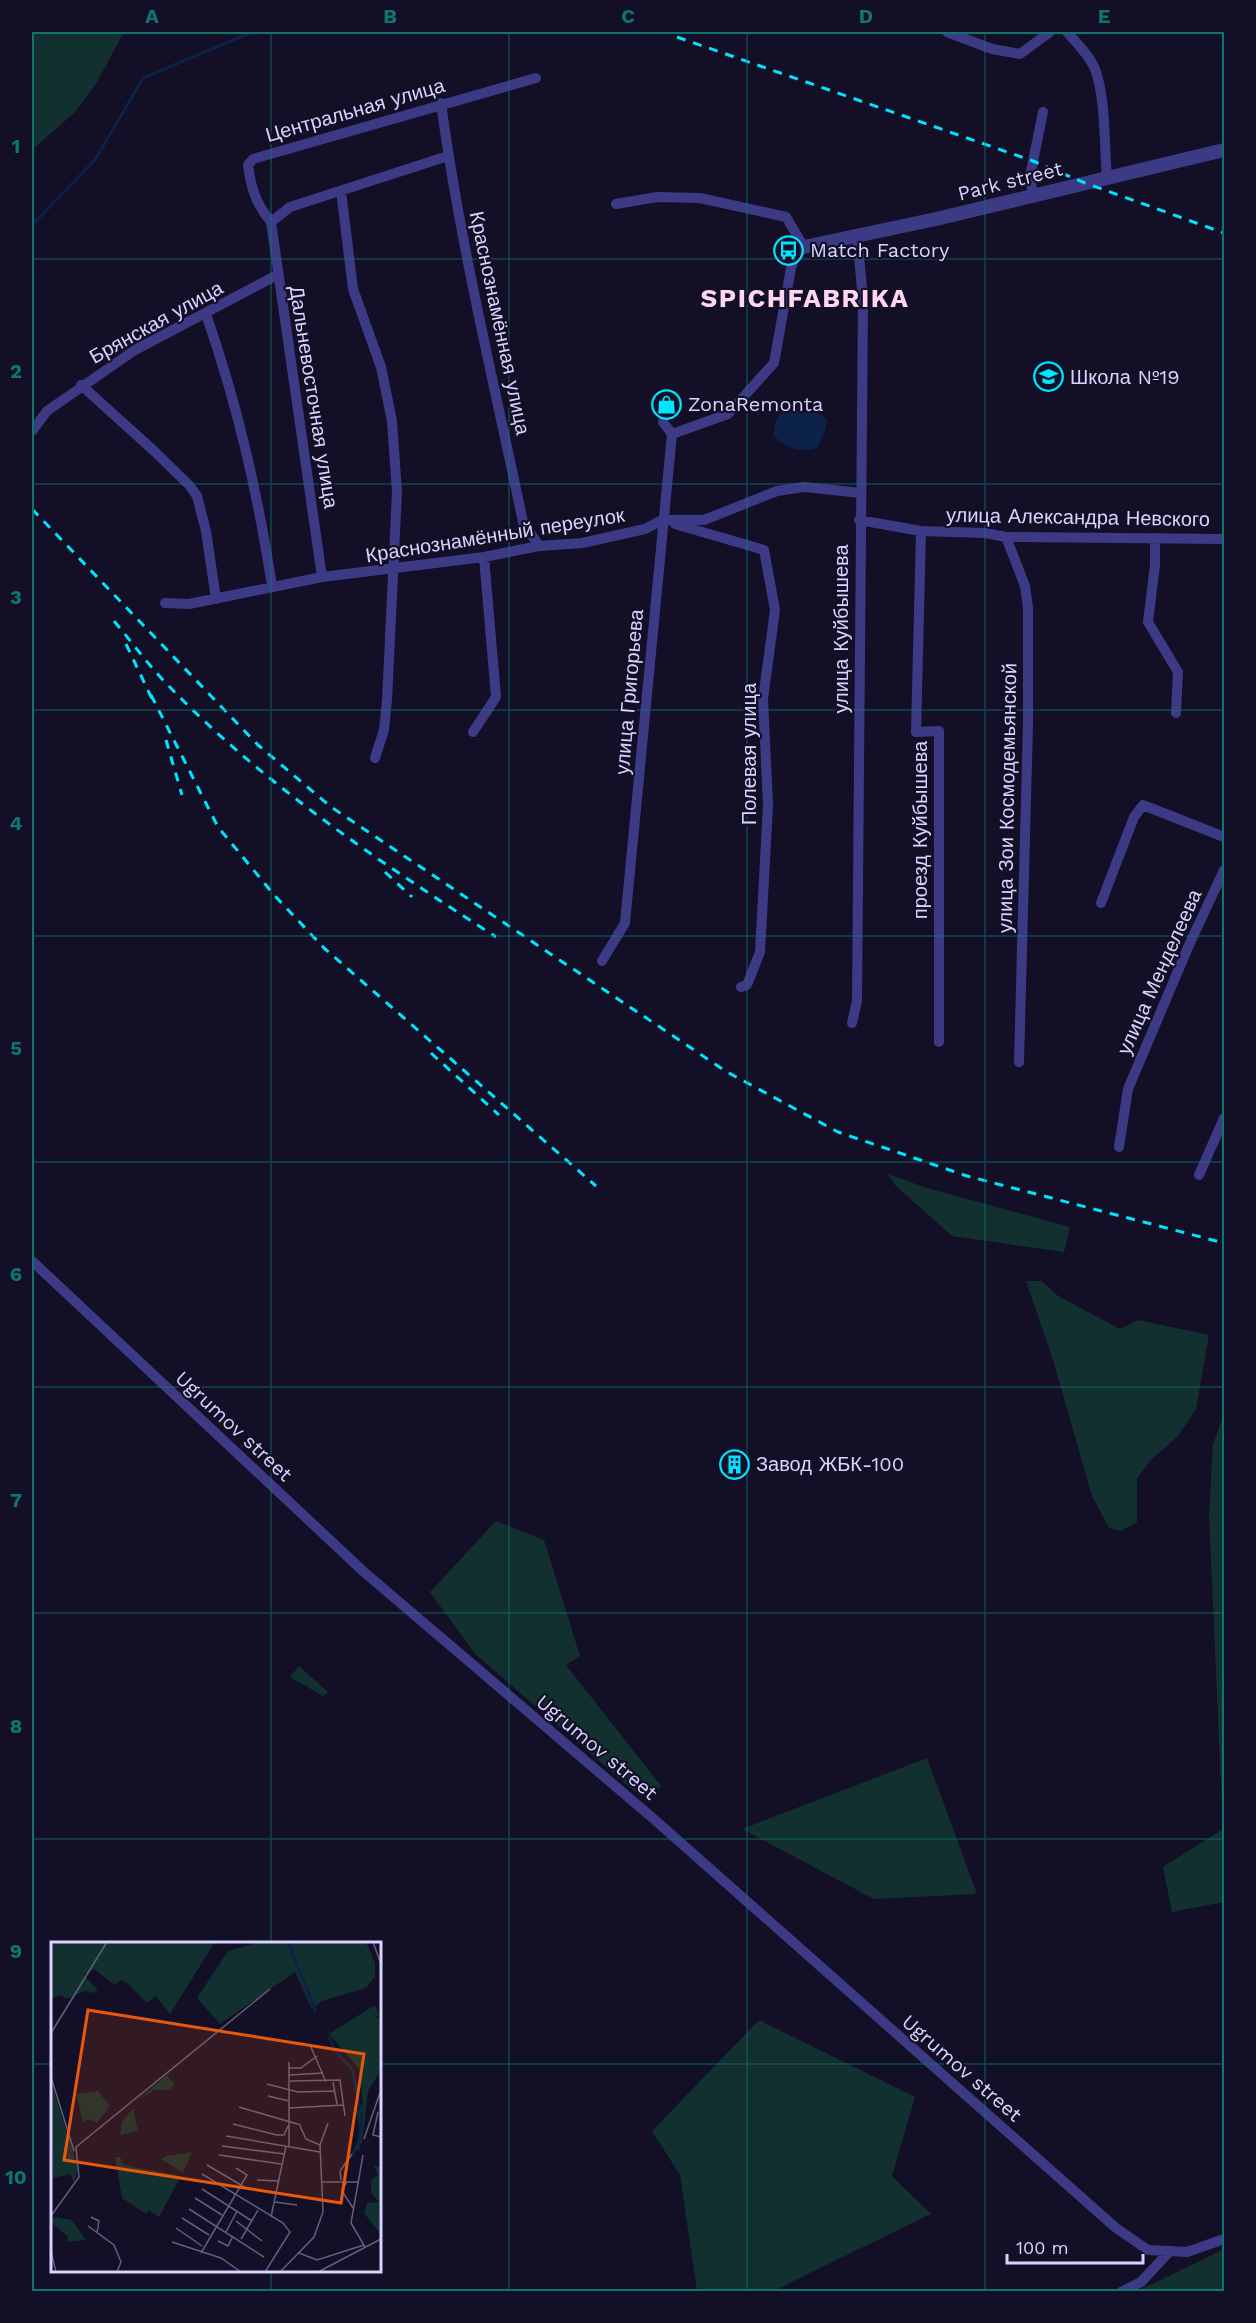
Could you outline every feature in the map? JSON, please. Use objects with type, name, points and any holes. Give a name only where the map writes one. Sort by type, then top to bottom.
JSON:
[{"type":"street","points":[[947,32],[992,50],[1020,54],[1050,32]]},
{"type":"street","points":[[1067,32],[1082,48],[1095,69],[1100,94],[1107,177]]},
{"type":"street","name":"Центральная улица","points":[[271,222],[261,210],[251,190],[248,165],[253,159],[441,103],[536,78]]},
{"type":"street","name":"Краснознамённая улица","points":[[441,103],[448,156],[485,349],[523,522],[539,546]]},
{"type":"street","points":[[1033,196],[1030,176],[1043,112]]},
{"type":"street","name":"Park street","points":[[804,247],[1033,196],[1224,150]]},
{"type":"street","points":[[271,222],[290,207],[448,156]]},
{"type":"street","points":[[340,191],[353,289],[381,367],[392,421],[397,492],[387,700],[384,730],[375,758]]},
{"type":"street","points":[[616,204],[657,197],[700,198],[786,217],[804,247],[795,256],[791,268],[774,363],[728,414],[672,434],[663,422]]},
{"type":"street","name":"Дальневосточная улица","points":[[271,222],[322,577]]},
{"type":"street","name":"улица Куйбышева","points":[[852,1023],[857,1001],[861,493],[862,300],[857,234]]},
{"type":"street","name":"Брянская улица","points":[[32,431],[47,411],[81,385],[135,350],[277,275]]},
{"type":"street","points":[[206,314],[240,418],[272,586]]},
{"type":"street","points":[[81,385],[189,484],[197,496],[206,531],[216,599]]},
{"type":"street","name":"улица Григорьева","points":[[602,961],[625,923],[637,823],[662,520],[672,434]]},
{"type":"street","name":"Краснознамённый переулок","points":[[165,603],[189,604],[322,577],[484,557],[539,546],[582,543],[645,529],[662,520],[704,520],[777,490],[804,487],[861,493]]},
{"type":"street","name":"Полевая улица","points":[[662,520],[764,550],[770,572],[776,609],[763,699],[768,805],[760,952],[751,980],[747,985],[741,987]]},
{"type":"street","name":"улица Александра Невского","points":[[859,520],[921,531],[986,533],[1006,537],[1224,539]]},
{"type":"street","name":"проезд Куйбышева","points":[[921,531],[916,732],[939,731],[939,1042]]},
{"type":"street","name":"улица Зои Космодемьянской","points":[[1006,537],[1025,586],[1028,608],[1019,1062]]},
{"type":"street","points":[[1155,538],[1155,565],[1148,622],[1178,672],[1176,713]]},
{"type":"street","points":[[473,732],[496,697],[484,557]]},
{"type":"street","points":[[1101,903],[1134,817],[1143,806],[1224,837]]},
{"type":"street","name":"улица Менделеева","points":[[1119,1148],[1128,1089],[1189,945],[1224,870]]},
{"type":"street","points":[[1202,1171],[1224,1118]]},
{"type":"street","name":"Ugrumov street","points":[[32,1261],[364,1572],[662,1826],[1116,2228],[1148,2250],[1170,2251]]},
{"type":"street","points":[[1121,2292],[1141,2282],[1170,2251],[1187,2252],[1224,2239]]},
{"type":"green space","points":[[32,32],[124,32],[96,84],[74,113],[32,150]]},
{"type":"green space","points":[[888,1174],[924,1187],[1070,1227],[1064,1252],[952,1236],[895,1185]]},
{"type":"green space","points":[[1026,1281],[1042,1281],[1058,1296],[1120,1329],[1138,1320],[1209,1335],[1196,1409],[1178,1436],[1150,1461],[1137,1479],[1137,1522],[1121,1531],[1109,1528],[1092,1496],[1053,1360]]},
{"type":"green space","points":[[1224,1414],[1224,1902],[1172,1912],[1163,1867],[1223,1829],[1209,1516],[1213,1444]]},
{"type":"green space","points":[[496,1521],[544,1540],[580,1656],[566,1665],[662,1787],[640,1796],[475,1654],[430,1592]]},
{"type":"green space","points":[[299,1666],[328,1692],[323,1696],[290,1677]]},
{"type":"green space","points":[[927,1758],[977,1894],[874,1899],[742,1829]]},
{"type":"green space","points":[[759,2020],[915,2097],[892,2176],[931,2214],[773,2291],[697,2291],[680,2175],[652,2131]]},
{"type":"green space","points":[[1224,2249],[1224,2291],[1138,2291]]},
{"type":"water","points":[[790,404],[816,410],[827,420],[826,429],[817,448],[794,449],[774,436],[778,418]]},
{"type":"waterway","points":[[32,225],[95,160],[143,78],[252,32]]},
{"type":"railway","points":[[677,37],[1033,161],[1085,183],[1224,233]]},
{"type":"railway","points":[[32,509],[258,745],[331,807],[727,1072],[838,1132],[967,1176],[1224,1243]]},
{"type":"railway","points":[[114,621],[157,674],[201,718],[281,787],[322,819],[496,937]]},
{"type":"railway","points":[[126,644],[153,701]]},
{"type":"railway","points":[[151,695],[218,827],[275,896],[324,948],[596,1186]]},
{"type":"railway","points":[[166,740],[182,795]]},
{"type":"railway","points":[[385,872],[412,897]]},
{"type":"railway","points":[[431,1053],[499,1115]]},
{"type":"place","name":"Match Factory","points":[[789,250]]},
{"type":"place","name":"Школа №19","points":[[1049,377]]},
{"type":"place","name":"ZonaRemonta","points":[[667,404]]},
{"type":"place","name":"Завод ЖБК-100","points":[[735,1464]]},
{"type":"district","name":"SPICHFABRIKA","points":[[805,298]]}]
